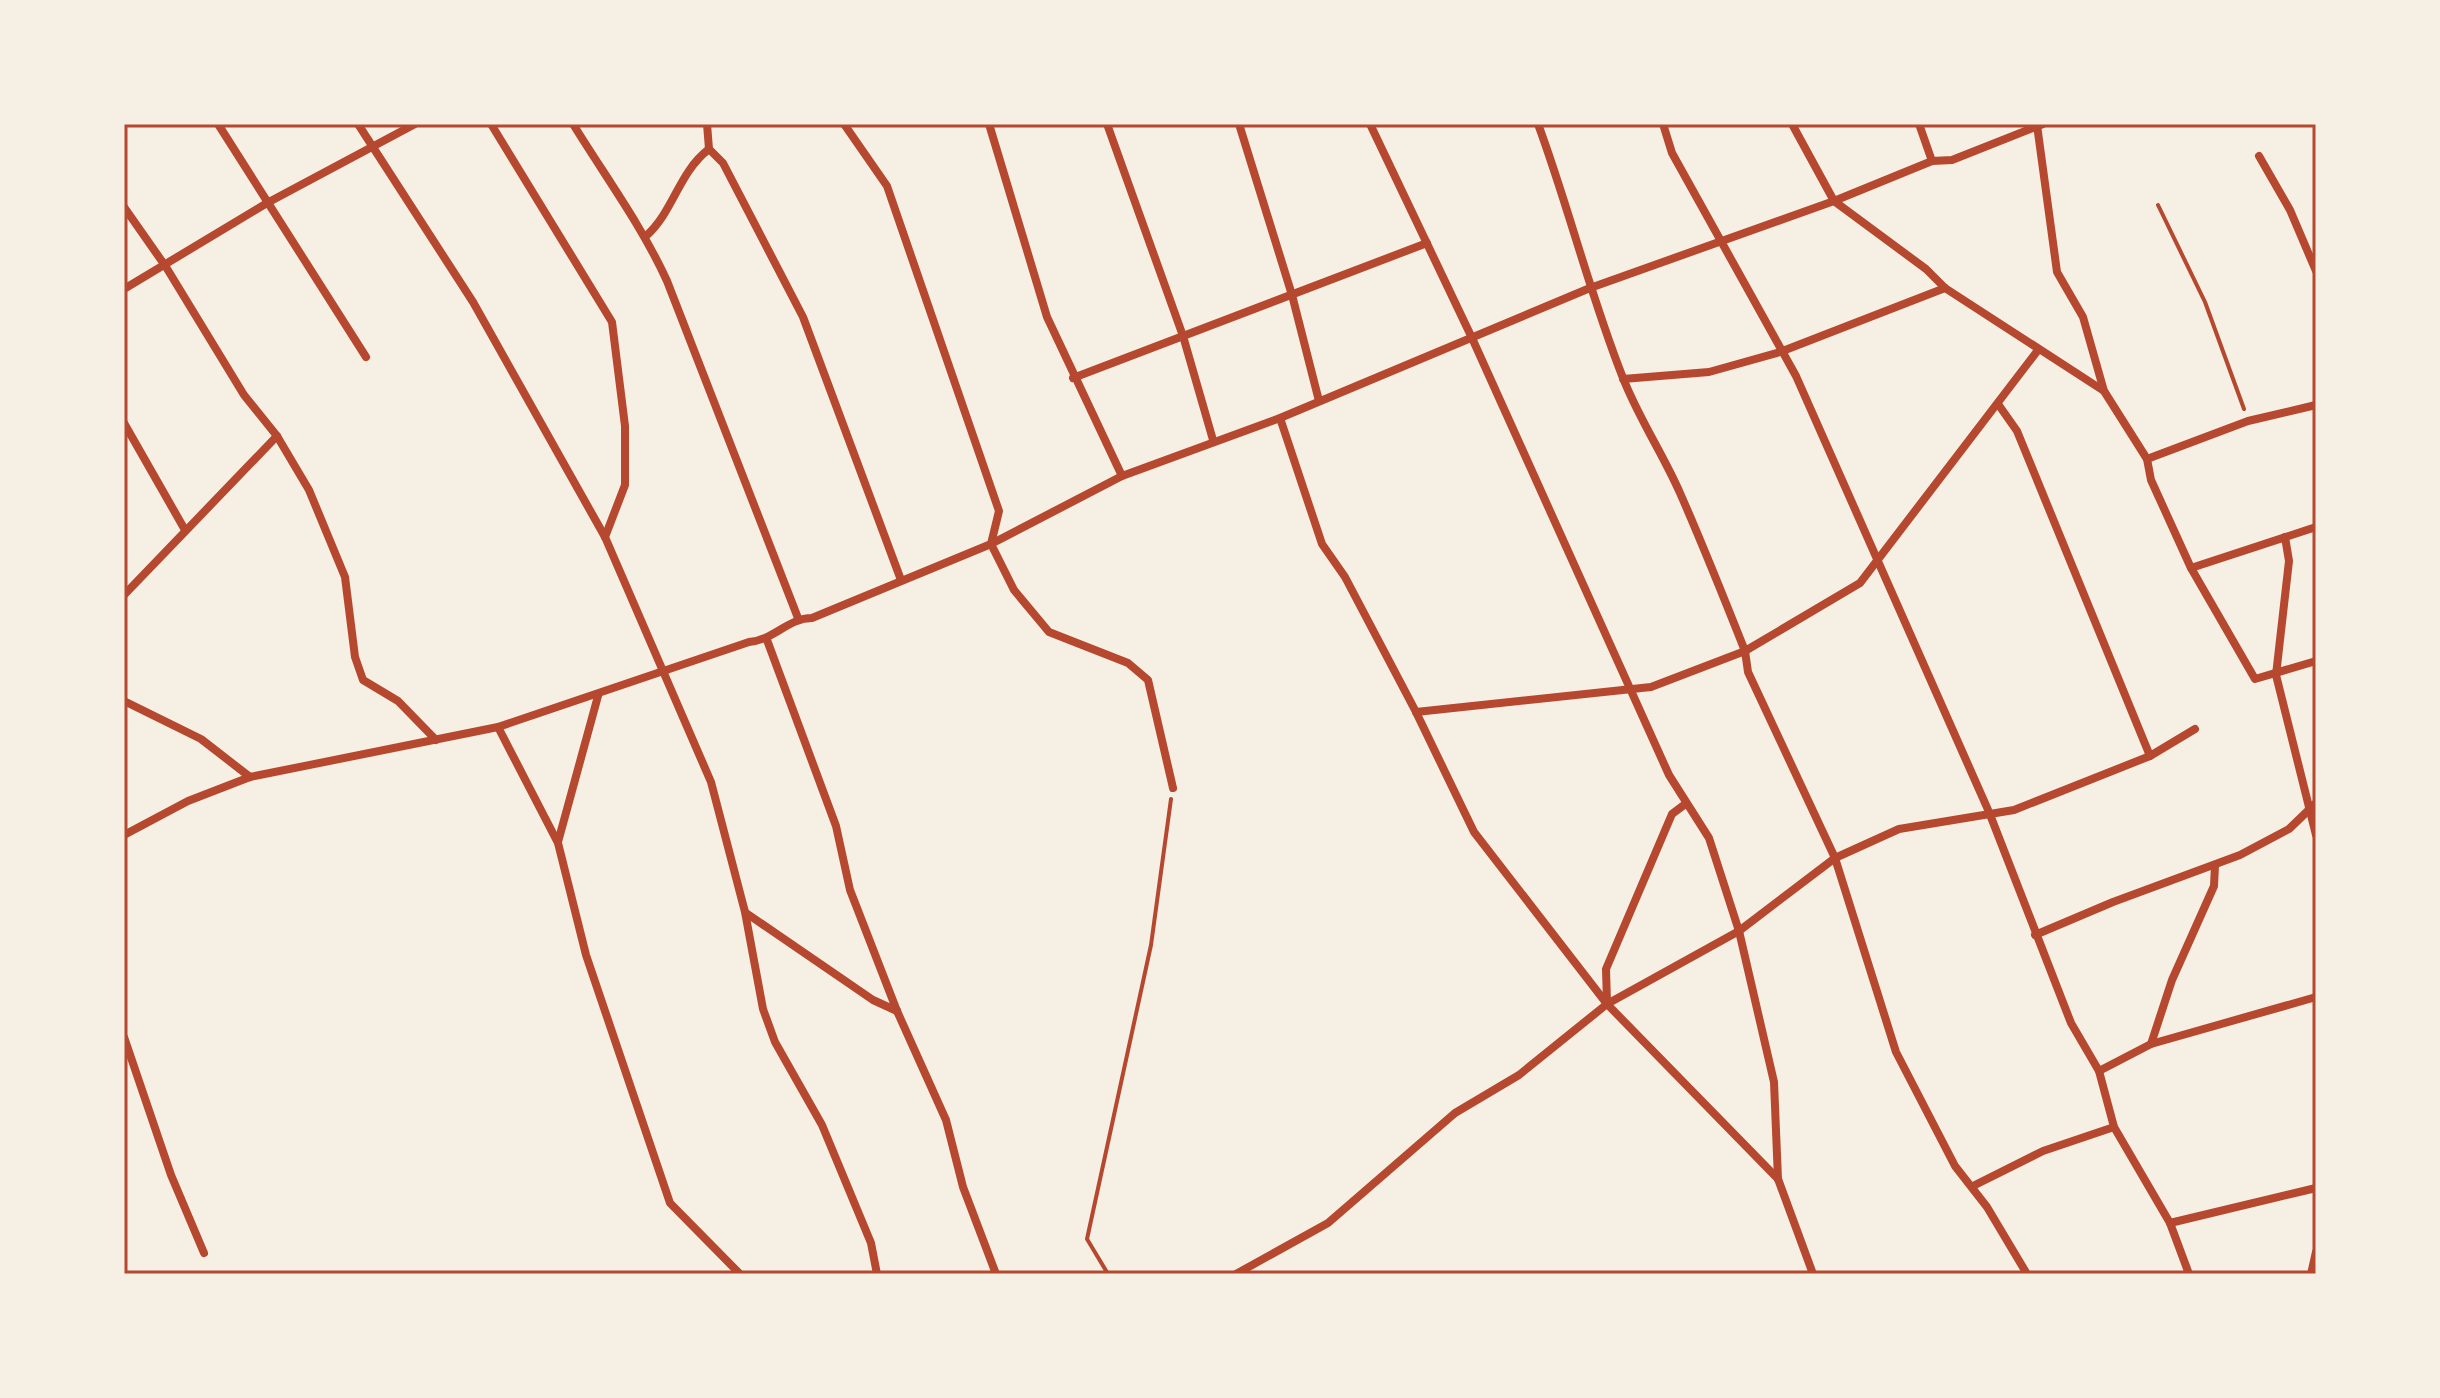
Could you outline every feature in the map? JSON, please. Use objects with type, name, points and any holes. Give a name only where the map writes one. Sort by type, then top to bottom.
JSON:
[{"type":"street","points":[[218,124],[366,357]]},
{"type":"street","points":[[358,124],[473,302],[605,537],[666,672],[711,782],[745,912],[763,1009],[775,1042],[822,1125],[871,1243],[877,1274]]},
{"type":"street","points":[[124,289],[166,267],[267,203],[374,149],[415,124]]},
{"type":"street","points":[[491,124],[612,322],[625,426],[625,485],[605,537]]},
{"type":"street","points":[[573,124],[629,217],[646,236],[702,365],[798,618]]},
{"type":"street","points":[[707,124],[709,149],[723,163],[803,317],[901,580]]},
{"type":"street","points":[[844,124],[887,186],[943,344],[999,511],[991,544],[1014,590],[1049,632],[1128,663],[1148,680],[1173,788]]},
{"type":"street","points":[[1107,124],[1183,336],[1213,440]]},
{"type":"street","points":[[1239,124],[1292,295],[1319,401]]},
{"type":"street","points":[[1370,124],[1472,338],[1628,689],[1684,805],[1709,838],[1739,931],[1774,1082],[1778,1179],[1813,1274]]},
{"type":"street","points":[[1538,124],[1568,205],[1590,288],[1623,379],[1644,428],[1679,490],[1745,651],[1748,672],[1835,858],[1896,1052],[1955,1166],[1973,1186],[2025,1273]]},
{"type":"street","points":[[1663,124],[1672,153],[1796,376],[1989,812],[2071,1023],[2099,1071],[2114,1127],[2170,1223],[2189,1274]]},
{"type":"street","points":[[1792,124],[1834,201],[1926,269],[1945,288],[2104,391]]},
{"type":"street","points":[[1919,124],[1932,161]]},
{"type":"street","points":[[992,125],[1047,317],[1073,378],[1122,476]]},
{"type":"street","points":[[124,835],[188,801],[250,777],[498,727],[598,696],[749,642],[767,640],[798,618],[812,618],[991,544],[1122,476],[1213,440],[1280,418],[1590,288],[1721,243],[1932,161],[1952,160],[2039,125],[2057,272],[2083,317],[2104,391],[2147,459],[2151,480],[2191,568],[2255,679],[2316,661]]},
{"type":"street","points":[[646,236],[660,223],[678,184],[695,160],[709,149]]},
{"type":"street","points":[[2259,156],[2290,210],[2316,271]]},
{"type":"street","points":[[124,207],[166,267],[244,395],[277,436],[309,490],[345,577],[355,657],[363,680],[398,701],[436,740]]},
{"type":"street","points":[[1073,378],[1427,243]]},
{"type":"street","points":[[1623,379],[1709,372],[1780,352],[1945,288]]},
{"type":"street","points":[[1416,712],[1651,687],[1745,651],[1860,583],[2038,350]]},
{"type":"street","points":[[1998,404],[2017,431],[2150,756]]},
{"type":"street","points":[[2147,459],[2248,421],[2316,405]]},
{"type":"street","points":[[1280,418],[1322,544],[1345,577],[1416,712],[1474,832],[1607,1004],[1778,1179]]},
{"type":"street","points":[[124,423],[185,530]]},
{"type":"street","points":[[124,595],[277,436]]},
{"type":"street","points":[[2191,568],[2316,527]]},
{"type":"street","points":[[2285,537],[2289,561],[2276,675],[2307,810],[2316,835]]},
{"type":"street","points":[[767,640],[836,826],[850,890],[897,1011],[946,1120],[963,1187],[996,1274]]},
{"type":"street","points":[[558,843],[598,696]]},
{"type":"street","points":[[124,701],[201,739],[250,777]]},
{"type":"street","points":[[498,727],[558,843],[586,955],[670,1203],[740,1274]]},
{"type":"street","points":[[1236,1274],[1328,1223],[1455,1113],[1519,1075],[1607,1004],[1739,931],[1835,858],[1899,829],[2014,810],[2150,756],[2195,729]]},
{"type":"street","points":[[2035,935],[2113,902],[2215,865],[2289,829],[2316,803]]},
{"type":"street","points":[[1607,1004],[1606,969],[1672,814],[1684,805]]},
{"type":"street","points":[[2151,1044],[2172,980],[2214,886],[2215,865]]},
{"type":"street","points":[[745,912],[873,1000],[897,1011]]},
{"type":"street","points":[[2099,1071],[2151,1044],[2316,997]]},
{"type":"street","points":[[124,1037],[171,1175],[204,1253]]},
{"type":"street","points":[[1973,1186],[2043,1151],[2114,1127]]},
{"type":"street","points":[[2170,1223],[2316,1188]]},
{"type":"street","points":[[2311,1274],[2316,1252]]},
{"type":"path","points":[[2158,205],[2205,302],[2248,421]]},
{"type":"path","points":[[1108,1274],[1087,1239],[1151,945],[1173,788]]}]
